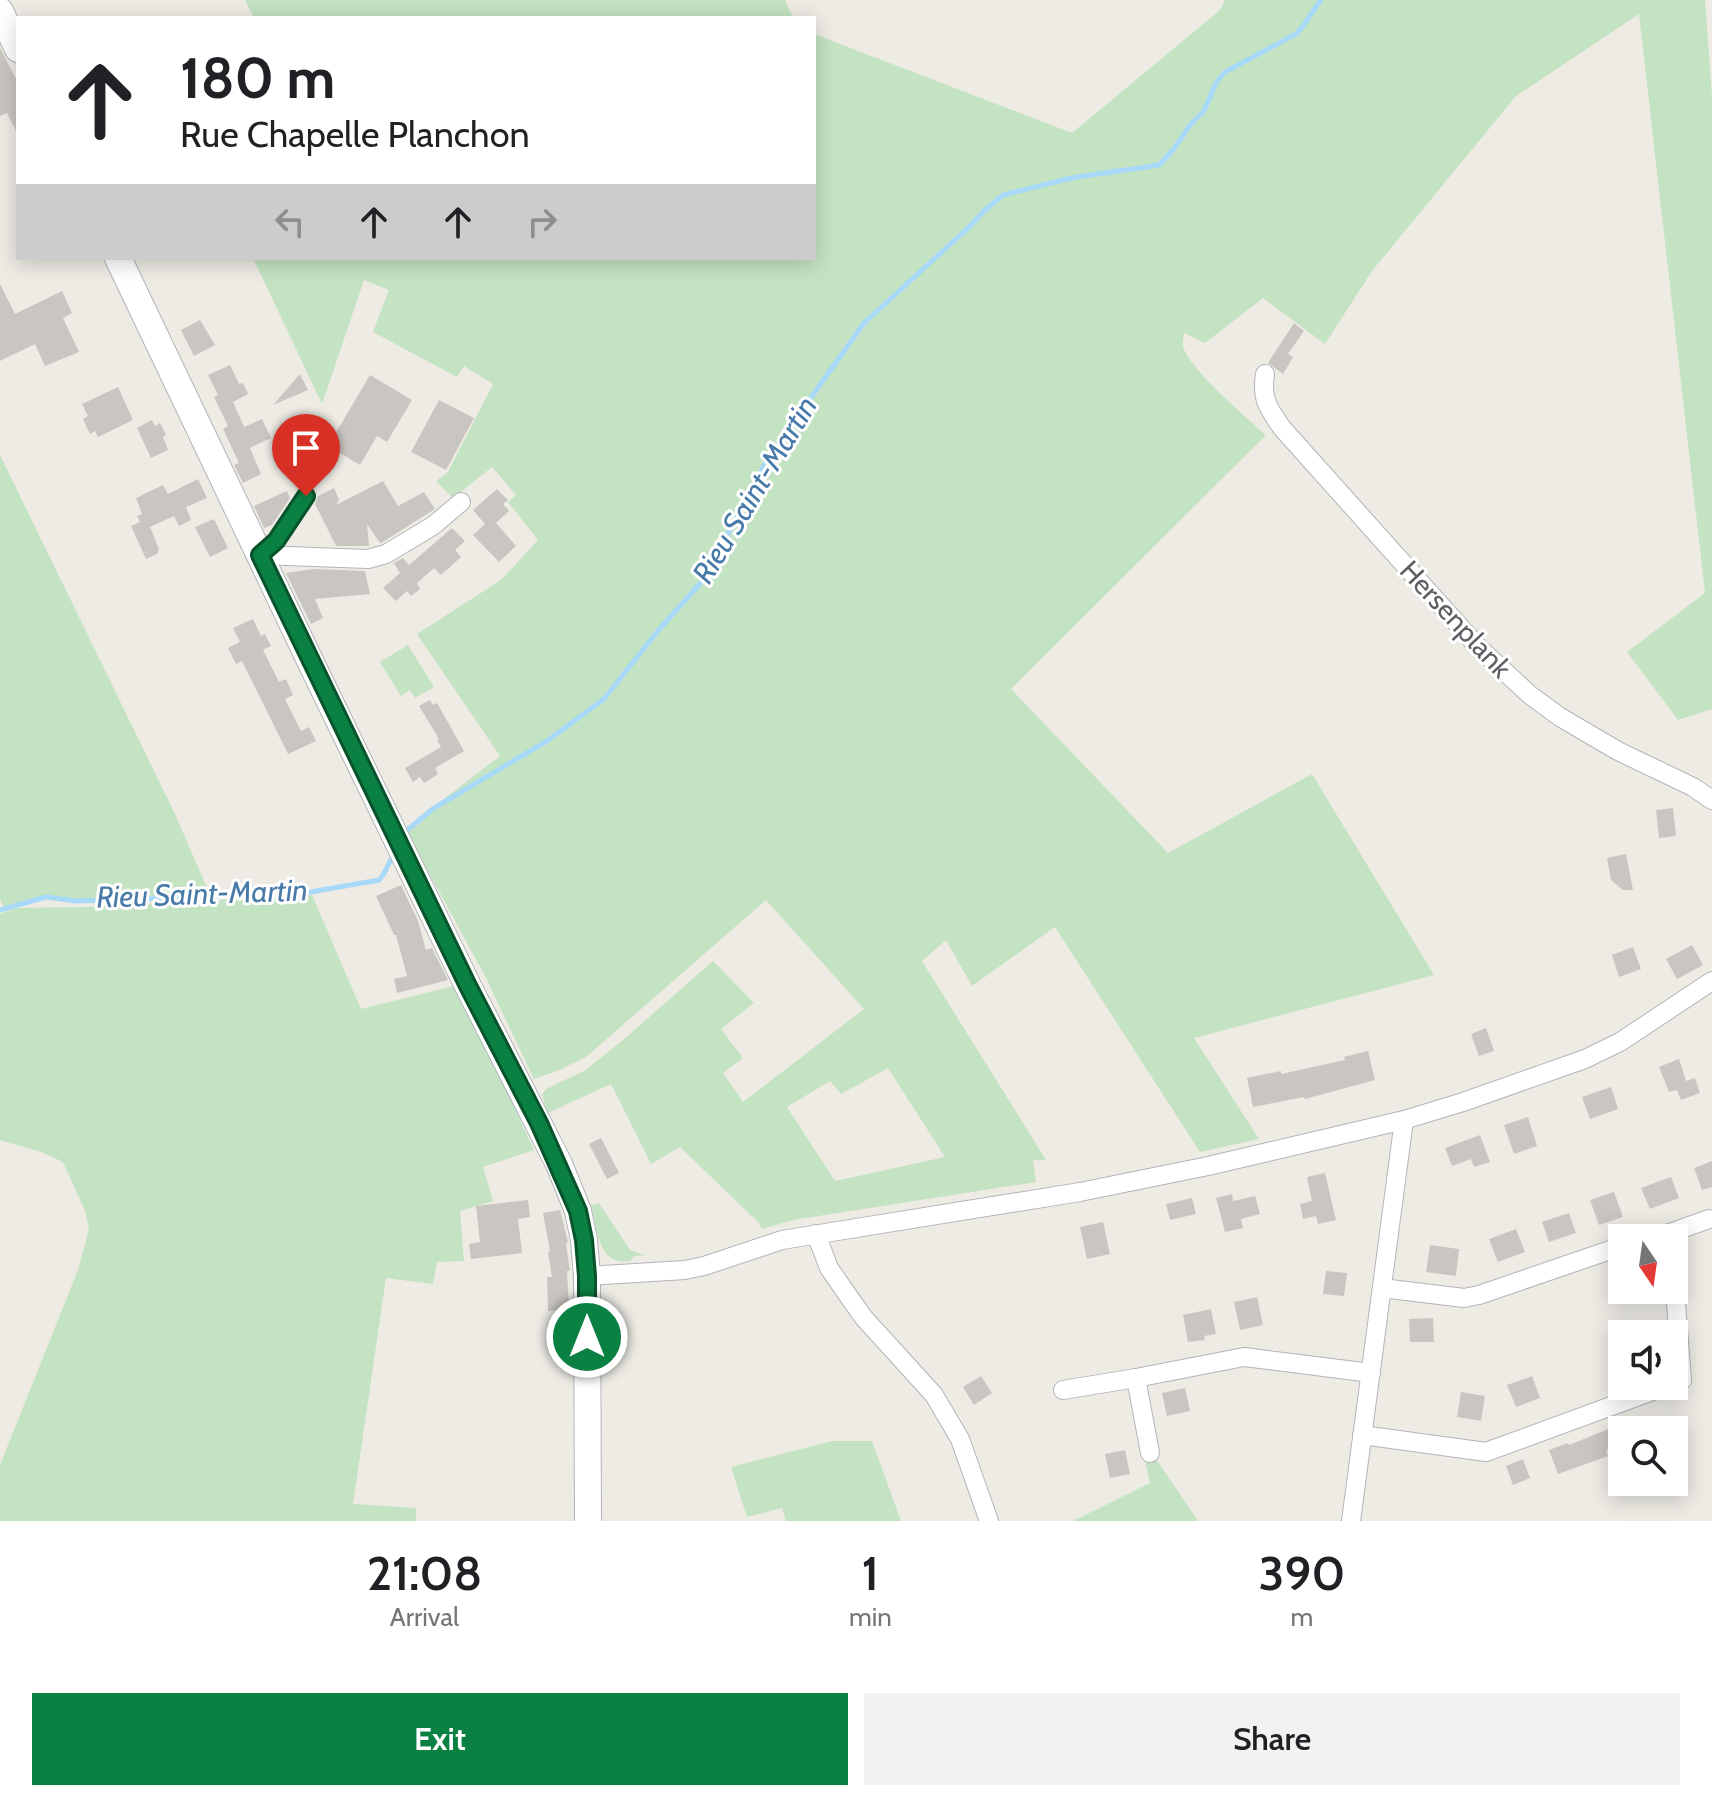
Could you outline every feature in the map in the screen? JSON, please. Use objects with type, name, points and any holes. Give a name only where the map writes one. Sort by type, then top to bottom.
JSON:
[{"type":"street","points":[[0,11],[16,45]]},
{"type":"street","points":[[119,260],[230,497],[539,1123],[578,1211],[587,1276],[588,1521]]},
{"type":"street","name":"Hersenplank","points":[[1265,374],[1263,390],[1270,410],[1282,428],[1478,647],[1506,674],[1560,717],[1712,800]]},
{"type":"street","points":[[260,555],[276,541],[306,496]]},
{"type":"street","points":[[260,555],[368,559],[386,554],[434,525],[461,502]]},
{"type":"street","points":[[587,1276],[685,1270],[766,1245],[816,1234],[1080,1192],[1404,1120],[1585,1059],[1620,1042],[1712,981]]},
{"type":"street","points":[[1351,1521],[1404,1120]]},
{"type":"street","points":[[1688,1228],[1709,1219]]},
{"type":"street","points":[[816,1234],[829,1268],[864,1318],[934,1395],[960,1439],[989,1521]]},
{"type":"street","points":[[1382,1288],[1464,1298],[1608,1251]]},
{"type":"street","points":[[1063,1390],[1244,1357],[1371,1373]]},
{"type":"street","points":[[1136,1378],[1150,1453]]},
{"type":"street","points":[[1362,1435],[1486,1452],[1628,1400]]},
{"type":"green space","points":[[245,0],[785,0],[792,16],[253,16]]},
{"type":"green space","points":[[1225,0],[1705,0],[1712,96],[1712,709],[1678,720],[1627,652],[1705,593],[1639,14],[1516,96],[1372,271],[1325,344],[1263,298],[1205,343],[1184,333],[1183,346],[1195,367],[1266,435],[1011,689],[1168,853],[1312,774],[1434,975],[1194,1038],[1259,1139],[1200,1152],[1055,927],[972,986],[946,940],[922,961],[1046,1160],[1033,1160],[1036,1182],[793,1220],[762,1229],[680,1147],[651,1164],[611,1084],[548,1113],[542,1095],[546,1089],[584,1071],[713,961],[754,1003],[721,1029],[743,1058],[723,1073],[743,1102],[864,1009],[766,900],[586,1057],[534,1079],[484,974],[405,829],[500,756],[417,634],[501,580],[538,540],[508,502],[516,495],[492,467],[453,498],[436,481],[448,472],[493,384],[464,366],[457,377],[373,332],[389,290],[364,280],[322,404],[254,260],[816,260],[816,35],[1072,133],[1220,10]],"holes":[[[888,1068],[945,1157],[835,1181],[787,1107],[830,1081],[841,1094]]]},
{"type":"green space","points":[[0,455],[175,814],[210,895],[76,901],[46,897],[4,908],[0,899]]},
{"type":"green space","points":[[408,645],[434,687],[415,698],[410,690],[401,696],[380,662]]},
{"type":"green space","points":[[312,895],[361,1009],[458,985],[534,1150],[483,1167],[493,1201],[460,1211],[464,1261],[437,1262],[433,1284],[386,1278],[353,1504],[416,1508],[416,1521],[0,1521],[0,1465],[78,1270],[89,1229],[85,1211],[63,1162],[0,1140],[0,914],[16,908]]},
{"type":"green space","points":[[599,1203],[630,1250],[645,1255],[634,1256],[630,1261],[619,1261],[605,1252],[591,1205]]},
{"type":"green space","points":[[832,1441],[872,1441],[901,1521],[786,1521],[782,1508],[747,1517],[731,1467]]},
{"type":"green space","points":[[1156,1459],[1198,1521],[1073,1521],[1150,1483],[1145,1460]]},
{"type":"building","points":[[0,48],[16,79],[16,131],[7,113],[0,116]]},
{"type":"building","points":[[0,284],[15,314],[62,291],[72,313],[63,318],[79,352],[45,366],[35,344],[0,361]]},
{"type":"building","points":[[200,320],[215,345],[194,356],[181,330]]},
{"type":"building","points":[[1294,323],[1304,331],[1288,354],[1293,357],[1283,374],[1268,363]]},
{"type":"building","points":[[230,365],[248,394],[233,402],[244,427],[262,419],[271,438],[250,448],[261,474],[243,483],[234,465],[239,463],[223,429],[228,426],[214,397],[218,395],[208,375]]},
{"type":"building","points":[[300,374],[308,390],[273,405]]},
{"type":"building","points":[[370,375],[412,400],[387,442],[377,436],[360,465],[328,446]]},
{"type":"building","points":[[118,387],[133,420],[98,437],[95,431],[90,434],[83,419],[88,416],[82,404]]},
{"type":"building","points":[[439,400],[474,418],[446,470],[411,452]]},
{"type":"building","points":[[152,420],[155,426],[160,423],[168,450],[151,458],[137,428]]},
{"type":"building","points":[[198,479],[207,498],[186,507],[191,520],[179,526],[174,516],[150,527],[159,549],[157,554],[146,559],[131,526],[140,522],[137,516],[142,514],[136,498],[163,485],[168,494]]},
{"type":"building","points":[[383,481],[398,506],[424,492],[435,509],[381,543],[367,524],[369,546],[336,546],[315,504],[318,496],[334,488],[339,500],[336,505]]},
{"type":"building","points":[[497,489],[508,500],[503,504],[509,511],[496,523],[516,546],[499,562],[473,535],[485,524],[473,510]]},
{"type":"building","points":[[287,491],[290,498],[272,525],[264,528],[254,506]]},
{"type":"building","points":[[214,519],[228,548],[210,557],[195,527]]},
{"type":"building","points":[[452,528],[465,541],[455,550],[461,557],[441,575],[434,568],[417,583],[420,589],[411,596],[407,591],[396,601],[383,588],[400,573],[394,563],[403,558],[409,565]]},
{"type":"building","points":[[314,569],[365,571],[370,594],[315,599],[323,618],[311,624],[286,573]]},
{"type":"building","points":[[253,619],[261,636],[265,634],[271,646],[263,650],[279,682],[286,679],[293,695],[285,699],[301,731],[309,727],[316,741],[288,754],[242,661],[236,664],[228,648],[240,642],[233,628]]},
{"type":"building","points":[[430,700],[433,705],[437,703],[464,751],[435,768],[438,774],[424,783],[420,777],[413,782],[405,768],[441,747],[419,706]]},
{"type":"building","points":[[1673,808],[1676,836],[1659,838],[1656,810]]},
{"type":"building","points":[[1626,854],[1633,890],[1623,890],[1611,880],[1607,858]]},
{"type":"building","points":[[401,885],[418,921],[426,950],[432,948],[448,980],[397,993],[394,979],[407,976],[396,935],[376,896]]},
{"type":"building","points":[[1692,945],[1703,965],[1677,979],[1666,959]]},
{"type":"building","points":[[1633,947],[1641,969],[1619,977],[1612,955]]},
{"type":"building","points":[[1486,1028],[1494,1051],[1479,1056],[1471,1034]]},
{"type":"building","points":[[1368,1051],[1375,1080],[1305,1099],[1253,1107],[1247,1078],[1345,1060],[1344,1057]]},
{"type":"building","points":[[1679,1059],[1686,1081],[1695,1078],[1700,1093],[1681,1100],[1677,1090],[1669,1092],[1659,1067]]},
{"type":"building","points":[[1611,1087],[1618,1109],[1590,1119],[1582,1097]]},
{"type":"building","points":[[1528,1117],[1537,1146],[1514,1154],[1504,1125]]},
{"type":"building","points":[[1480,1135],[1490,1162],[1474,1167],[1471,1159],[1452,1166],[1445,1148]]},
{"type":"building","points":[[601,1138],[619,1173],[607,1179],[589,1144]]},
{"type":"building","points":[[1712,1161],[1712,1187],[1702,1190],[1694,1168]]},
{"type":"building","points":[[1325,1173],[1336,1220],[1318,1224],[1316,1216],[1303,1219],[1300,1204],[1312,1201],[1307,1177]]},
{"type":"building","points":[[1671,1177],[1679,1198],[1650,1209],[1641,1188]]},
{"type":"building","points":[[1614,1192],[1623,1217],[1599,1225],[1590,1200]]},
{"type":"building","points":[[1232,1194],[1233,1201],[1255,1196],[1260,1214],[1241,1219],[1243,1228],[1225,1232],[1216,1198]]},
{"type":"building","points":[[1192,1198],[1196,1214],[1170,1220],[1166,1204]]},
{"type":"building","points":[[528,1200],[530,1217],[518,1219],[522,1253],[471,1259],[469,1244],[480,1242],[476,1206]]},
{"type":"building","points":[[560,1210],[568,1242],[569,1309],[548,1311],[547,1277],[552,1277],[543,1213]]},
{"type":"building","points":[[1569,1213],[1576,1233],[1549,1242],[1542,1222]]},
{"type":"building","points":[[1103,1222],[1110,1254],[1087,1259],[1080,1227]]},
{"type":"building","points":[[1516,1229],[1525,1252],[1498,1262],[1489,1239]]},
{"type":"building","points":[[1430,1245],[1459,1249],[1456,1276],[1426,1272]]},
{"type":"building","points":[[1326,1271],[1347,1273],[1344,1296],[1323,1294]]},
{"type":"building","points":[[1257,1297],[1263,1325],[1240,1330],[1234,1302]]},
{"type":"building","points":[[1211,1309],[1216,1334],[1204,1336],[1205,1340],[1188,1342],[1183,1315]]},
{"type":"building","points":[[1433,1318],[1434,1342],[1410,1342],[1409,1319]]},
{"type":"building","points":[[981,1376],[992,1393],[974,1405],[963,1387]]},
{"type":"building","points":[[1532,1376],[1540,1398],[1516,1407],[1507,1385]]},
{"type":"building","points":[[1185,1388],[1190,1411],[1167,1416],[1162,1393]]},
{"type":"building","points":[[1461,1392],[1485,1396],[1481,1421],[1457,1417]]},
{"type":"building","points":[[1608,1429],[1608,1456],[1558,1474],[1549,1450]]},
{"type":"building","points":[[1125,1450],[1130,1474],[1110,1478],[1105,1454]]},
{"type":"building","points":[[1523,1459],[1530,1478],[1513,1485],[1506,1466]]},
{"type":"waterway","name":"Rieu Saint-Martin","points":[[406,831],[434,808],[547,741],[604,699],[704,579],[768,458],[864,323],[985,210],[1003,195],[1071,178],[1159,165],[1204,111],[1216,83],[1225,72],[1296,34],[1321,0]]},
{"type":"waterway","name":"Rieu Saint-Martin","points":[[0,910],[46,897],[76,901],[209,897],[268,887],[305,893],[379,880],[392,858]]},
{"type":"route","points":[[306,496],[276,541],[260,555],[468,986],[559,1164],[578,1211],[584,1240],[587,1337]]}]
